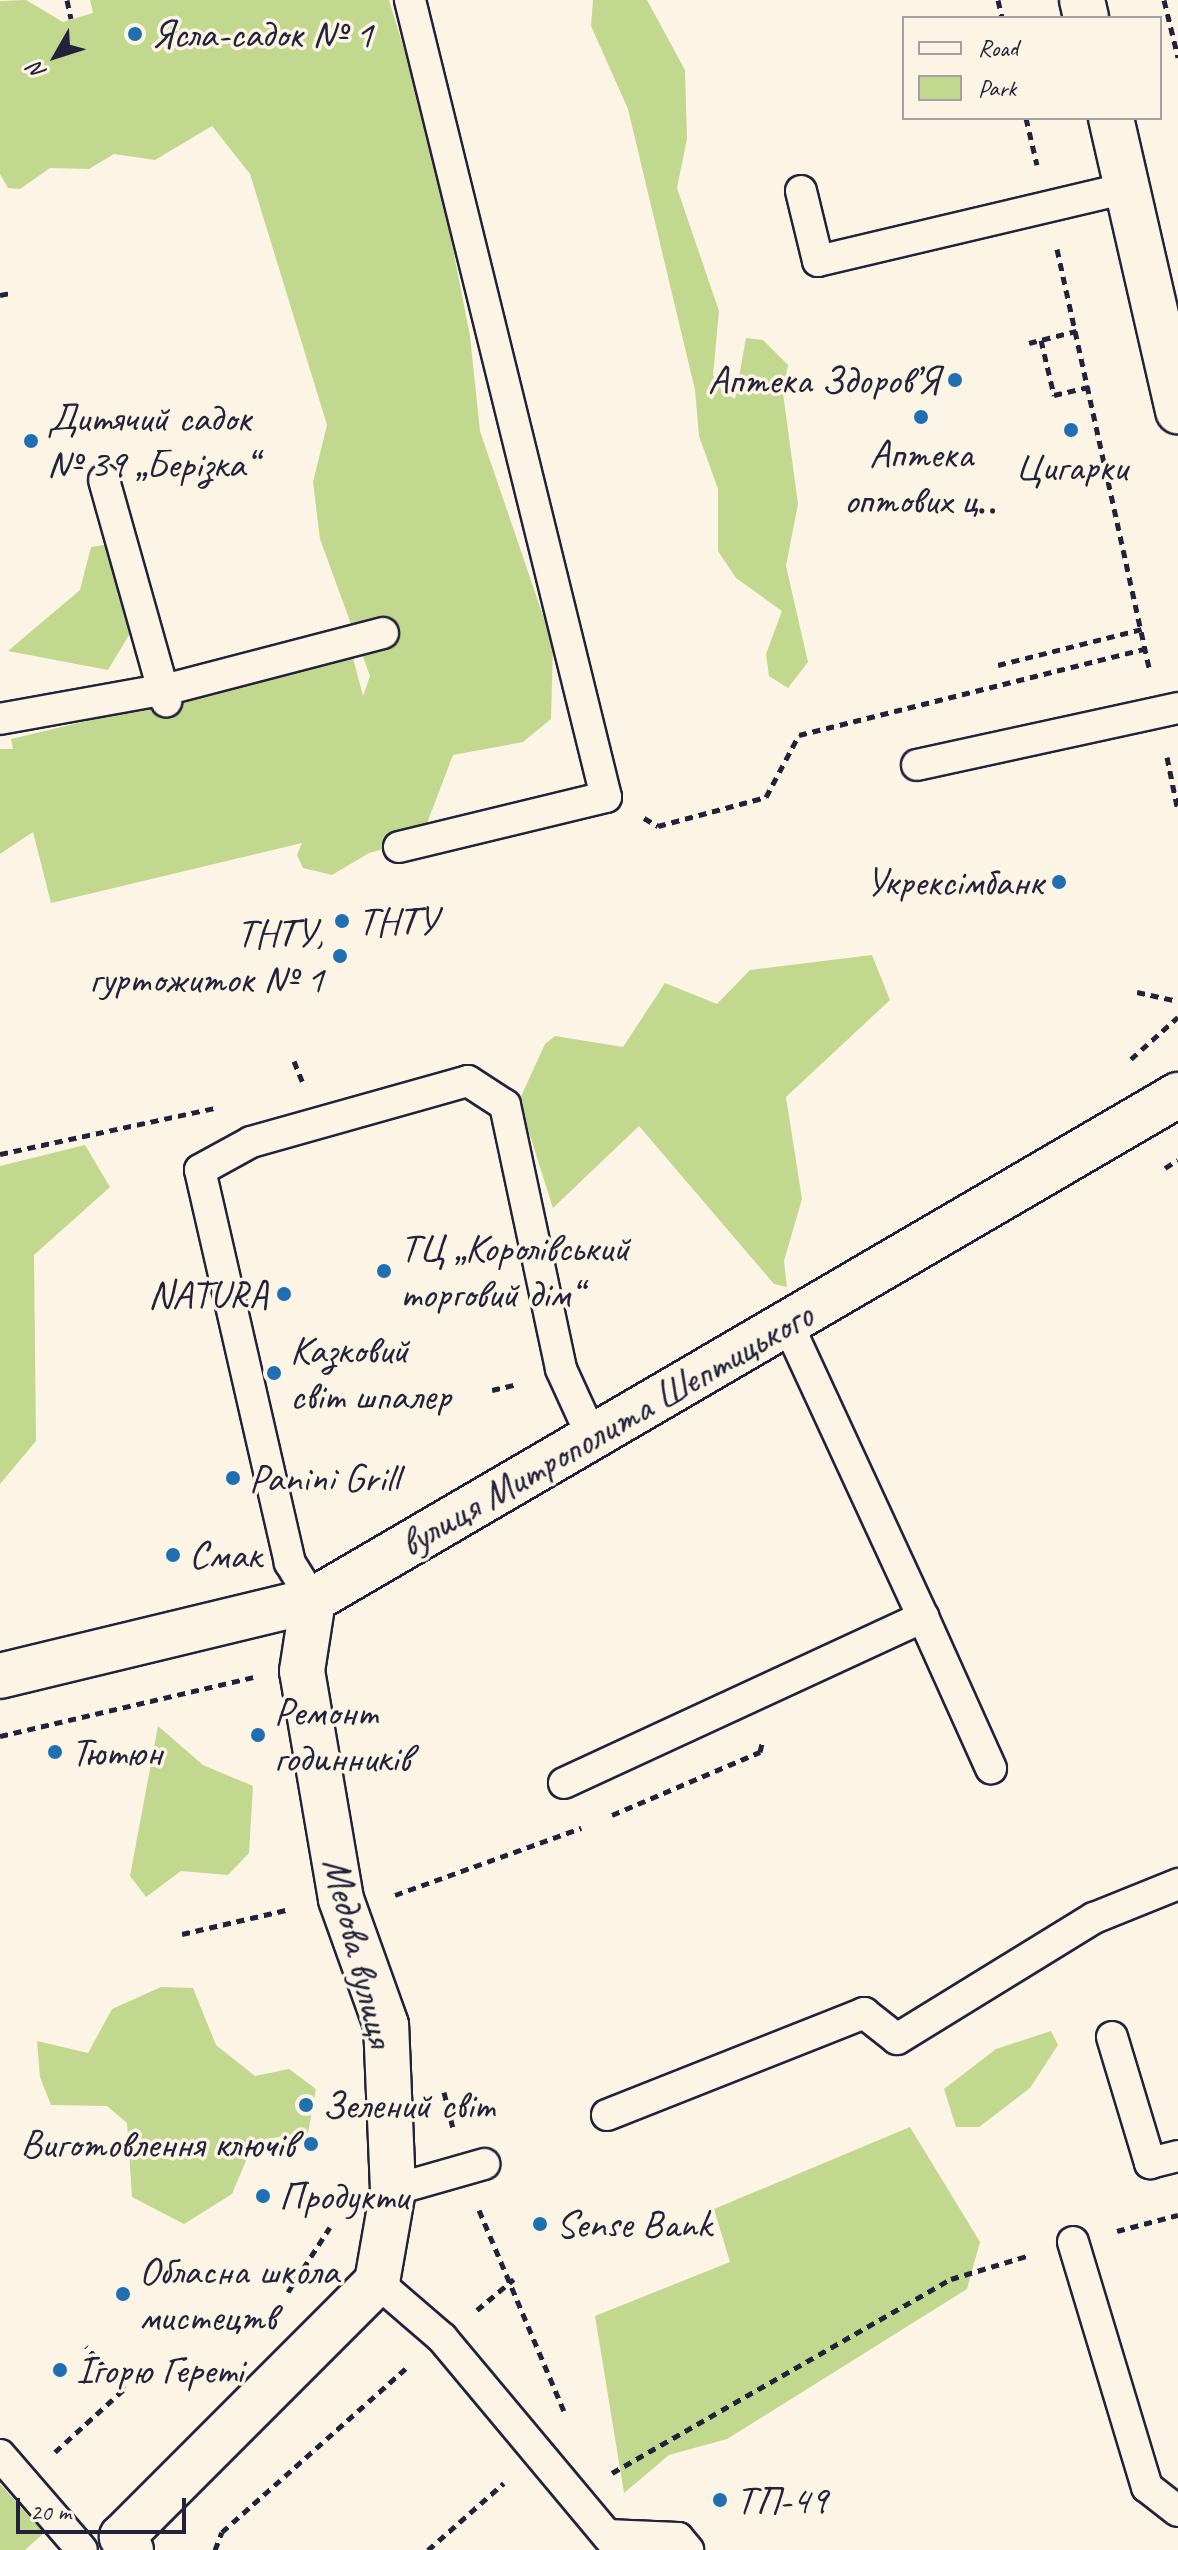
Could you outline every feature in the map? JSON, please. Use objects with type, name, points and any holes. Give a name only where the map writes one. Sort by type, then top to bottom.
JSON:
[{"type":"street","points":[[1111,120],[1178,411]]},
{"type":"street","name":"вулиця Митрополита Шептицького","points":[[0,1676],[313,1600],[1178,1095]]},
{"type":"street","name":"Медова вулиця","points":[[313,1600],[302,1671],[341,1899],[386,2025],[393,2190],[377,2282]]},
{"type":"street","points":[[111,2547],[377,2282]]},
{"type":"lane","points":[[399,847],[606,797],[410,0]]},
{"type":"lane","points":[[801,191],[818,261],[1128,188]]},
{"type":"lane","points":[[104,480],[164,696]]},
{"type":"lane","points":[[0,719],[164,696],[383,633]]},
{"type":"lane","points":[[917,765],[1168,711]]},
{"type":"lane","points":[[313,1600],[290,1563],[200,1170],[251,1142],[468,1081],[505,1105],[561,1369],[592,1437]]},
{"type":"lane","points":[[787,1323],[991,1768]]},
{"type":"lane","points":[[564,1783],[923,1617]]},
{"type":"lane","points":[[607,2115],[864,2013],[897,2039],[1094,1918],[1178,1884]]},
{"type":"lane","points":[[1112,2037],[1150,2163],[1178,2156]]},
{"type":"lane","points":[[393,2190],[484,2164]]},
{"type":"lane","points":[[1073,2242],[1147,2487],[1178,2511]]},
{"type":"lane","points":[[377,2282],[442,2338],[613,2542],[678,2538],[688,2550]]},
{"type":"lane","points":[[0,2455],[23,2482],[111,2547]]},
{"type":"path","points":[[67,0],[71,19]]},
{"type":"path","points":[[1164,0],[1178,54]]},
{"type":"path","points":[[1026,120],[1089,387],[1145,649],[1168,711],[1178,811]]},
{"type":"path","points":[[0,295],[10,293]]},
{"type":"path","points":[[1029,343],[1076,331]]},
{"type":"path","points":[[1041,340],[1054,395],[1089,387]]},
{"type":"path","points":[[998,665],[1142,629]]},
{"type":"path","points":[[606,797],[658,826],[766,797],[799,735],[1145,649]]},
{"type":"path","points":[[1137,992],[1178,1001]]},
{"type":"path","points":[[290,1092],[305,1089],[294,1061]]},
{"type":"path","points":[[0,1154],[229,1105]]},
{"type":"path","points":[[492,1390],[534,1380]]},
{"type":"path","points":[[0,1736],[267,1676]]},
{"type":"path","points":[[182,1934],[341,1899]]},
{"type":"path","points":[[282,2300],[327,2242],[333,2212]]},
{"type":"path","points":[[575,2494],[951,2279],[1073,2242],[1178,2215]]},
{"type":"path","points":[[23,2482],[124,2389],[86,2346]]},
{"type":"path","points":[[215,2550],[222,2532],[413,2362]]},
{"type":"path","points":[[428,2550],[505,2483]]},
{"type":"green space","points":[[26,0],[63,22],[93,13],[90,0],[389,0],[431,137],[470,336],[480,431],[553,645],[551,719],[523,742],[453,755],[421,839],[369,853],[332,875],[303,868],[297,855],[302,843],[51,903],[33,832],[0,854],[0,749],[13,749],[11,739],[353,658],[363,696],[370,676],[320,539],[313,482],[327,425],[250,174],[212,126],[155,160],[114,154],[89,169],[50,168],[20,189],[8,188],[0,174],[0,1]]},
{"type":"green space","points":[[593,0],[647,0],[685,70],[687,139],[677,188],[719,311],[713,375],[722,391],[735,399],[746,338],[763,340],[788,365],[783,393],[798,504],[786,566],[808,662],[788,688],[769,676],[766,654],[782,611],[736,578],[718,551],[718,489],[699,436],[695,390],[628,109],[591,26]]},
{"type":"green space","points":[[104,545],[139,582],[147,605],[108,670],[8,651],[80,590],[91,547]]},
{"type":"green space","points":[[872,955],[890,1000],[786,1097],[802,1199],[784,1261],[787,1287],[774,1284],[639,1126],[553,1208],[519,1101],[545,1044],[555,1036],[623,1047],[665,983],[717,1004],[750,970]]},
{"type":"green space","points":[[85,1145],[110,1187],[34,1255],[36,1441],[0,1484],[0,1166]]},
{"type":"green space","points":[[158,1726],[203,1765],[253,1786],[249,1853],[228,1875],[181,1871],[146,1897],[130,1876]]},
{"type":"green space","points":[[161,1987],[193,1988],[216,2045],[255,2076],[289,2069],[316,2089],[308,2133],[266,2139],[248,2156],[232,2194],[184,2224],[132,2197],[127,2123],[107,2106],[51,2105],[40,2077],[37,2041],[88,2053],[112,2009]]},
{"type":"green space","points":[[1051,2031],[1058,2045],[1030,2088],[979,2127],[956,2127],[944,2089],[996,2049]]},
{"type":"green space","points":[[910,2127],[980,2242],[967,2289],[727,2439],[669,2455],[624,2493],[595,2316],[730,2262],[714,2209]]},
{"type":"green space","points":[[0,2484],[44,2533],[25,2550],[0,2550]]},
{"type":"place","name":"Ясла-садок № 1","points":[[135,34]]},
{"type":"place","name":"Аптека Здоров’Я","points":[[955,380]]},
{"type":"place","name":"Аптека оптових ц‥","points":[[921,417]]},
{"type":"place","name":"Цигарки","points":[[1071,430]]},
{"type":"place","name":"Дитячий садок № 39 „Берізка“","points":[[31,441]]},
{"type":"place","name":"Укрексімбанк","points":[[1059,882]]},
{"type":"place","name":"ТНТУ","points":[[342,921]]},
{"type":"place","name":"ТНТУ, гуртожиток № 1","points":[[340,956]]},
{"type":"place","name":"ТЦ „Королівський торговий дім“","points":[[384,1271]]},
{"type":"place","name":"NATURA","points":[[284,1294]]},
{"type":"place","name":"Казковий світ шпалер","points":[[274,1373]]},
{"type":"place","name":"Panini Grill","points":[[233,1478]]},
{"type":"place","name":"Смак","points":[[173,1555]]},
{"type":"place","name":"Ремонт годинників","points":[[258,1735]]},
{"type":"place","name":"Тютюн","points":[[55,1752]]},
{"type":"place","name":"Зелений світ","points":[[306,2105]]},
{"type":"place","name":"Виготовлення ключів","points":[[311,2144]]},
{"type":"place","name":"Продукти","points":[[263,2196]]},
{"type":"place","name":"Sense Bank","points":[[540,2224]]},
{"type":"place","name":"Обласна школа мистецтв","points":[[123,2294]]},
{"type":"place","name":"Ігорю Гереті","points":[[60,2370]]},
{"type":"place","name":"ТП-49","points":[[720,2500]]}]
